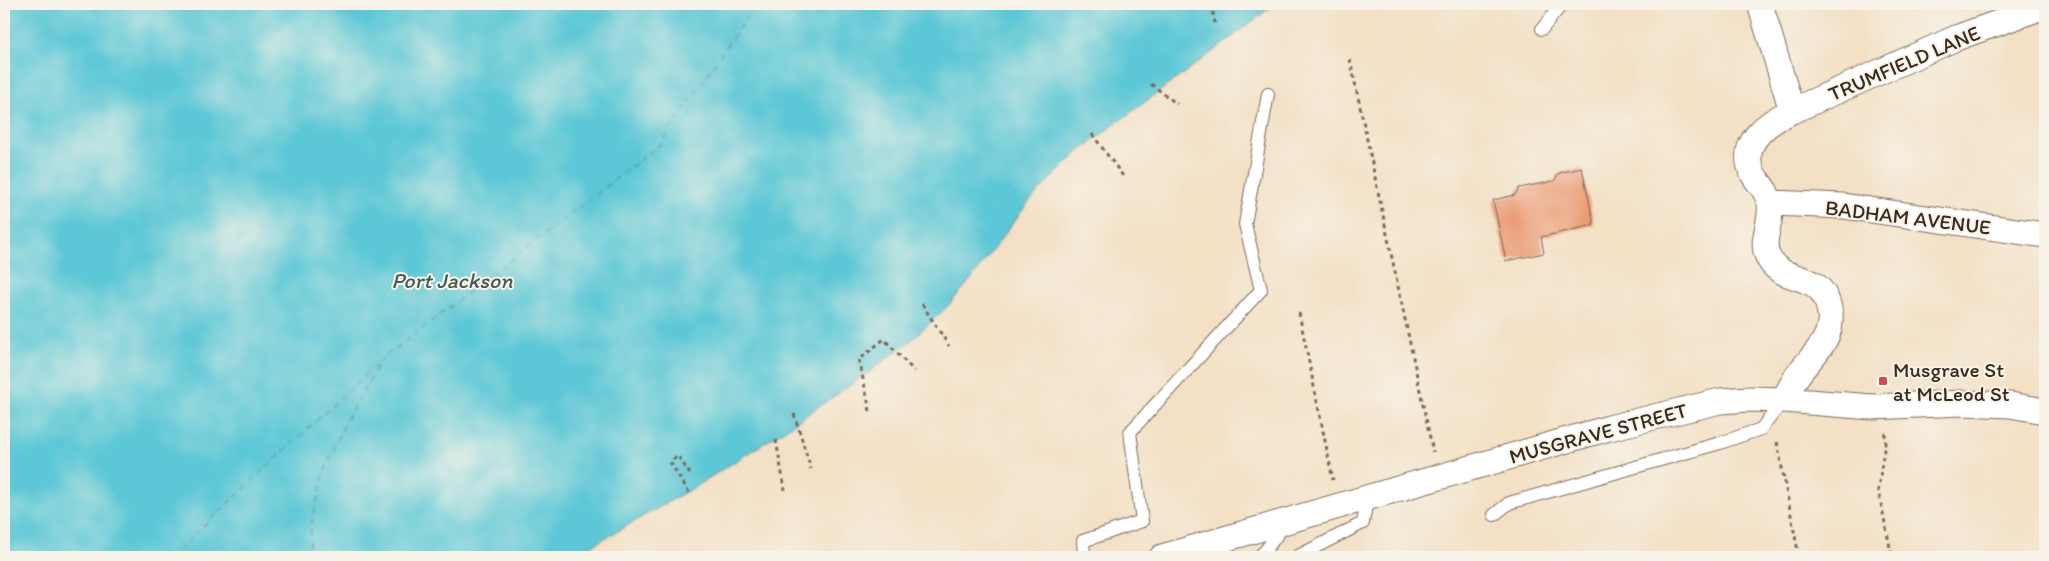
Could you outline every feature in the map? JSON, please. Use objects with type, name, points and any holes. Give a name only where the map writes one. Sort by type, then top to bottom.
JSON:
[{"type":"street","points":[[1760,4],[1792,111]]},
{"type":"street","name":"TRUMFIELD LANE","points":[[1770,203],[1764,188],[1753,174],[1749,161],[1751,148],[1757,134],[1775,119],[1956,38],[2045,6]]},
{"type":"street","points":[[1770,203],[1770,219],[1764,244],[1766,256],[1772,265],[1812,283],[1822,292],[1830,315],[1829,327],[1822,345],[1797,376],[1784,400]]},
{"type":"street","name":"BADHAM AVENUE","points":[[1770,203],[1843,206],[2045,235]]},
{"type":"street","name":"MUSGRAVE STREET","points":[[1162,557],[1609,428],[1720,401],[1750,399],[1784,400],[1872,407],[1962,403],[2010,405],[2045,411]]},
{"type":"lane","points":[[1542,29],[1562,4]]},
{"type":"lane","points":[[1084,557],[1083,541],[1142,521],[1130,432],[1261,290],[1245,224],[1268,94]]},
{"type":"lane","points":[[1494,515],[1508,503],[1720,443],[1761,429],[1784,400]]},
{"type":"lane","points":[[1296,557],[1364,523],[1367,499]]},
{"type":"lane","points":[[1258,557],[1266,551],[1287,522]]},
{"type":"path","points":[[1211,4],[1215,23]]},
{"type":"path","points":[[1350,59],[1435,457]]},
{"type":"path","points":[[1151,84],[1178,104]]},
{"type":"path","points":[[1092,134],[1122,176]]},
{"type":"path","points":[[922,304],[949,346]]},
{"type":"path","points":[[1299,313],[1334,486]]},
{"type":"path","points":[[870,411],[859,360],[884,339],[914,371]]},
{"type":"path","points":[[1784,400],[1776,446],[1799,557]]},
{"type":"path","points":[[1872,407],[1886,437],[1878,489],[1892,557]]},
{"type":"path","points":[[794,414],[811,469]]},
{"type":"path","points":[[776,440],[785,490]]},
{"type":"path","points":[[690,474],[678,456],[670,462],[691,496]]},
{"type":"water","name":"Port Jackson","points":[[4,4],[1275,4],[1080,151],[1027,204],[968,283],[946,308],[909,342],[868,373],[783,431],[698,485],[572,557],[4,557]]},
{"type":"building","points":[[1582,168],[1594,225],[1541,237],[1544,253],[1506,261],[1493,200],[1515,195],[1519,188],[1554,181],[1559,173]]},
{"type":"ferry route","points":[[308,557],[312,520],[325,471],[344,424],[381,360],[661,144],[755,4]]},
{"type":"ferry route","points":[[171,557],[379,362]]},
{"type":"place","name":"Musgrave St at McLeod St","points":[[1883,381]]}]
